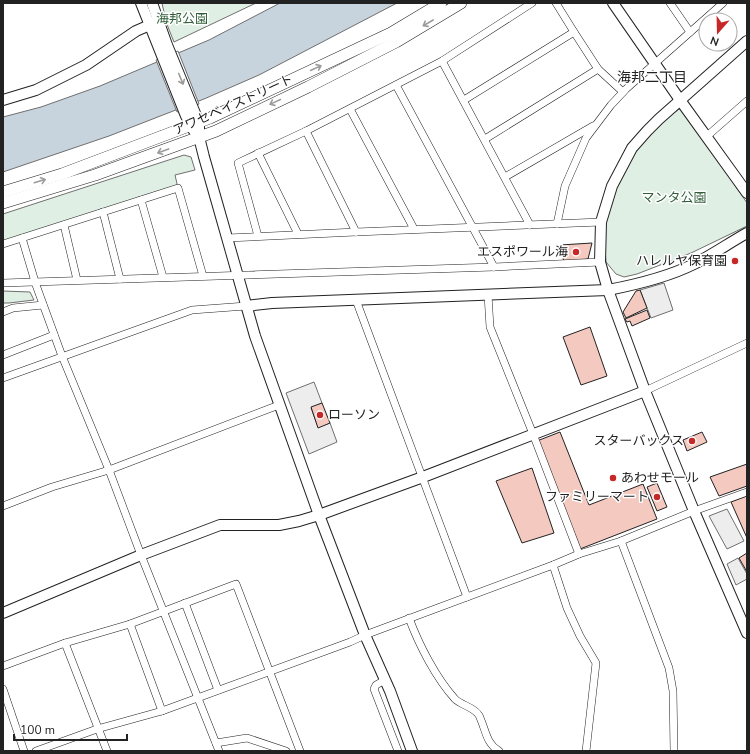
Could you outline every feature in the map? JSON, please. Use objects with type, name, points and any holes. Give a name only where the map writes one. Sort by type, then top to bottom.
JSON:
[{"type":"main road","name":"アワセベイストリート","points":[[3,192],[62,174],[192,120],[391,32],[441,3]]},
{"type":"main road","name":"アワセベイストリート","points":[[3,203],[95,175],[199,137],[315,83],[396,42],[461,3]]},
{"type":"street","points":[[141,3],[154,23],[199,137],[255,336],[279,405],[365,635],[385,680],[412,751]]},
{"type":"street","points":[[152,3],[154,23]]},
{"type":"street","points":[[258,236],[238,163],[350,109],[442,61],[532,3]]},
{"type":"street","points":[[556,3],[598,69],[623,92]]},
{"type":"street","points":[[613,3],[747,193]]},
{"type":"street","points":[[670,3],[690,32]]},
{"type":"street","points":[[557,224],[565,186],[586,138],[595,125],[623,92],[723,3]]},
{"type":"street","points":[[3,100],[36,90],[86,65],[136,31],[154,23]]},
{"type":"street","points":[[464,100],[574,32]]},
{"type":"street","points":[[747,41],[680,100],[647,131],[632,148],[612,186],[601,222],[600,262],[608,290],[645,391],[694,511],[747,633]]},
{"type":"street","points":[[442,61],[530,225]]},
{"type":"street","points":[[485,140],[598,69]]},
{"type":"street","points":[[396,85],[494,267]]},
{"type":"street","points":[[706,136],[746,103]]},
{"type":"street","points":[[350,109],[414,229]]},
{"type":"street","points":[[505,177],[595,125]]},
{"type":"street","points":[[306,131],[356,232]]},
{"type":"street","points":[[258,153],[298,234]]},
{"type":"street","points":[[3,244],[178,188],[204,276]]},
{"type":"street","points":[[141,200],[163,277]]},
{"type":"street","points":[[103,212],[120,279]]},
{"type":"street","points":[[227,238],[601,222]]},
{"type":"street","points":[[64,225],[77,280]]},
{"type":"street","points":[[3,378],[192,310],[272,303],[608,290],[656,278],[692,265],[747,233]]},
{"type":"street","points":[[22,238],[35,282],[62,356],[109,470],[219,751]]},
{"type":"street","points":[[3,283],[237,274],[494,267],[600,262]]},
{"type":"street","points":[[488,295],[490,327],[579,554]]},
{"type":"street","points":[[356,300],[467,597]]},
{"type":"street","points":[[3,312],[12,308],[43,305]]},
{"type":"street","points":[[3,355],[54,335]]},
{"type":"street","points":[[3,613],[141,555],[220,525],[279,525],[320,515],[423,477],[645,391],[747,342]]},
{"type":"street","points":[[3,506],[52,487],[109,470],[279,405]]},
{"type":"street","points":[[36,751],[97,730],[162,711],[350,642],[409,618],[579,554],[621,541],[694,511],[747,492]]},
{"type":"street","points":[[621,541],[669,668],[673,691],[674,751]]},
{"type":"street","points":[[553,565],[567,608],[580,636],[596,663],[586,751]]},
{"type":"street","points":[[3,666],[65,643],[130,624],[236,584],[300,751]]},
{"type":"street","points":[[185,603],[218,690]]},
{"type":"street","points":[[409,618],[425,653],[447,689],[457,700],[478,714],[487,739],[494,748],[499,751]]},
{"type":"street","points":[[130,624],[162,711]]},
{"type":"street","points":[[65,643],[97,730],[107,751]]},
{"type":"street","points":[[385,680],[376,685],[374,689],[398,751]]},
{"type":"street","points":[[3,689],[24,751]]},
{"type":"street","points":[[216,743],[247,738],[286,751]]},
{"type":"green space","name":"海邦公園","points":[[162,3],[256,3],[174,42],[166,22]]},
{"type":"green space","name":"マンタ公園","points":[[682,107],[747,203],[747,226],[691,253],[637,274],[624,277],[616,274],[606,262],[604,235],[605,221],[614,187],[635,148],[668,117]]},
{"type":"green space","points":[[184,155],[191,157],[195,170],[175,175],[178,188],[3,242],[3,214]]},
{"type":"green space","points":[[3,291],[30,292],[34,300],[3,303]]},
{"type":"shaded area","points":[[280,3],[397,3],[259,75],[204,99],[109,136],[3,172],[3,117],[41,107],[100,86],[209,40]]},
{"type":"shaded area","points":[[664,283],[673,310],[651,318],[640,290]]},
{"type":"shaded area","points":[[314,382],[322,403],[311,408],[318,427],[330,423],[337,442],[309,454],[286,393]]},
{"type":"shaded area","points":[[727,509],[744,541],[727,549],[709,516]]},
{"type":"shaded area","points":[[738,558],[747,574],[747,579],[736,585],[727,564]]},
{"type":"pier","points":[[178,51],[199,104],[177,112],[156,60]]},
{"type":"building","name":"エスポワール海","points":[[592,243],[588,259],[564,262],[560,245]]},
{"type":"building","points":[[640,290],[647,308],[626,318],[623,312],[636,291]]},
{"type":"building","points":[[647,310],[650,318],[632,326],[630,321],[627,322],[625,319]]},
{"type":"building","points":[[590,327],[607,376],[581,385],[563,337]]},
{"type":"building","name":"ローソン","points":[[322,403],[330,423],[318,428],[311,407]]},
{"type":"building","points":[[560,432],[589,505],[643,484],[657,519],[580,549],[537,441]]},
{"type":"building","points":[[702,432],[707,442],[687,451],[683,440]]},
{"type":"building","points":[[747,464],[747,486],[719,496],[710,477]]},
{"type":"building","points":[[532,468],[554,533],[522,543],[496,481]]},
{"type":"building","name":"ファミリーマート","points":[[657,483],[667,507],[657,511],[647,487]]},
{"type":"building","points":[[747,496],[747,538],[731,502]]},
{"type":"building","points":[[747,553],[747,572],[739,558]]},
{"type":"place","name":"エスポワール海","points":[[576,252]]},
{"type":"place","name":"ハレルヤ保育園","points":[[735,261]]},
{"type":"place","name":"ローソン","points":[[320,415]]},
{"type":"place","name":"スターバックス","points":[[692,441]]},
{"type":"place","name":"あわせモール","points":[[613,478]]},
{"type":"place","name":"ファミリーマート","points":[[657,497]]},
{"type":"district","name":"海邦二丁目","points":[[652,77]]}]
